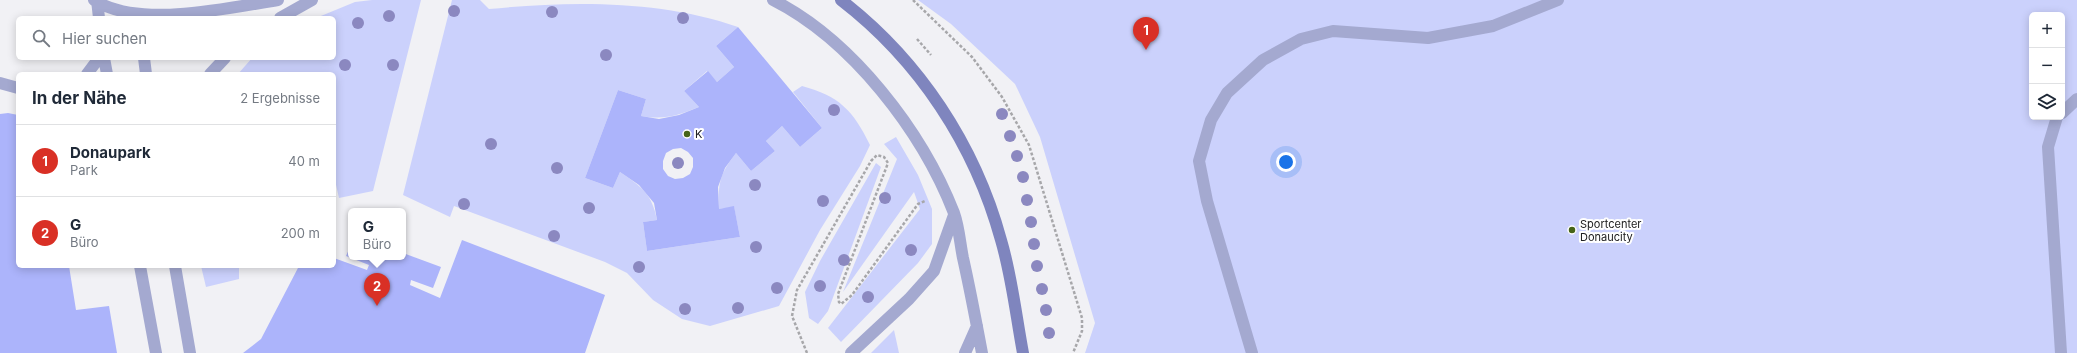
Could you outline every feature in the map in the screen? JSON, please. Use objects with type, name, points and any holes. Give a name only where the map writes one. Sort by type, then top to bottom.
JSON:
[{"type":"main road","points":[[841,0],[877,32],[909,65],[938,102],[969,156],[991,207],[1002,242],[1023,353]]},
{"type":"lane","points":[[96,1],[122,11],[146,16],[212,14],[278,0]]},
{"type":"lane","points":[[284,16],[312,0]]},
{"type":"lane","points":[[773,0],[824,33],[852,58],[884,93],[925,154],[954,214],[982,353]]},
{"type":"lane","points":[[1252,353],[1207,200],[1199,160],[1211,120],[1227,93],[1264,60],[1301,39],[1333,31],[1428,38],[1492,26],[1558,0]]},
{"type":"lane","points":[[96,1],[99,16]]},
{"type":"lane","points":[[88,72],[98,60]]},
{"type":"lane","points":[[104,60],[106,72]]},
{"type":"lane","points":[[144,60],[146,72]]},
{"type":"lane","points":[[212,72],[223,60]]},
{"type":"lane","points":[[0,82],[16,87]]},
{"type":"lane","points":[[2065,110],[2077,99]]},
{"type":"lane","points":[[2056,120],[2048,147],[2061,353]]},
{"type":"lane","points":[[851,353],[909,300],[934,271],[954,214]]},
{"type":"lane","points":[[140,268],[156,353]]},
{"type":"lane","points":[[175,268],[190,353]]},
{"type":"lane","points":[[965,353],[977,326]]},
{"type":"path","points":[[913,0],[972,57],[1002,97],[1029,145],[1082,318],[1082,331],[1073,353]]},
{"type":"path","points":[[807,353],[792,316],[797,290],[871,161],[877,154],[884,157],[888,163],[838,294],[839,302],[841,304],[852,295],[918,204]]},
{"type":"shaded area","points":[[372,0],[421,0],[373,191],[339,198],[336,185],[336,72],[240,72],[250,60],[336,60],[336,16],[321,16],[355,2]]},
{"type":"shaded area","points":[[452,0],[480,0],[489,9],[520,6],[584,4],[647,7],[708,18],[738,27],[716,46],[734,67],[717,82],[707,71],[684,91],[699,107],[684,113],[664,117],[657,118],[641,116],[646,99],[618,90],[585,178],[613,188],[620,172],[645,192],[649,197],[655,211],[657,220],[643,222],[647,251],[740,237],[734,207],[719,209],[721,179],[726,167],[736,153],[751,171],[775,151],[766,141],[782,126],[800,147],[822,128],[793,92],[802,86],[826,95],[844,106],[857,122],[870,145],[860,166],[820,230],[779,306],[710,326],[682,319],[653,300],[627,273],[605,262],[454,206],[450,217],[403,195]]},
{"type":"shaded area","name":"Sportcenter Donaucity","points":[[918,0],[2077,0],[2077,353],[1085,353],[1095,323],[1040,137],[1015,84],[951,24]]},
{"type":"shaded area","points":[[896,137],[918,175],[932,209],[932,244],[918,263],[841,342],[828,328],[920,209],[914,192],[843,292],[897,159],[884,144]]},
{"type":"shaded area","points":[[876,163],[881,167],[828,311],[818,324],[809,318],[805,292],[820,261]]},
{"type":"shaded area","points":[[201,268],[239,268],[239,279],[206,287]]},
{"type":"shaded area","points":[[894,330],[899,353],[871,353]]},
{"type":"building","name":"K","points":[[738,27],[822,128],[800,147],[782,126],[766,141],[775,151],[751,171],[736,153],[725,168],[718,187],[719,209],[734,206],[740,237],[647,251],[643,222],[657,220],[654,203],[639,185],[620,172],[613,188],[585,178],[618,90],[646,99],[641,116],[659,119],[679,115],[699,107],[684,91],[708,71],[717,82],[734,67],[716,46]],"holes":[[[681,148],[688,152],[693,158],[693,167],[690,174],[683,178],[675,179],[668,176],[663,169],[663,161],[666,153],[673,149]]]},
{"type":"building","points":[[8,113],[16,115],[16,268],[69,268],[76,310],[109,306],[117,353],[0,353],[0,114]]},
{"type":"building","points":[[462,240],[605,295],[585,353],[243,353],[261,339],[298,268],[336,268],[336,259],[367,270],[369,265],[356,260],[406,260],[406,254],[441,267],[433,288],[411,280],[410,285],[440,298]]},
{"type":"place","name":"Donaupark","points":[[1146,50]]},
{"type":"place","name":"K","points":[[687,134]]},
{"type":"place","name":"Sportcenter Donaucity","points":[[1572,230]]},
{"type":"place","name":"G","points":[[377,306]]}]
